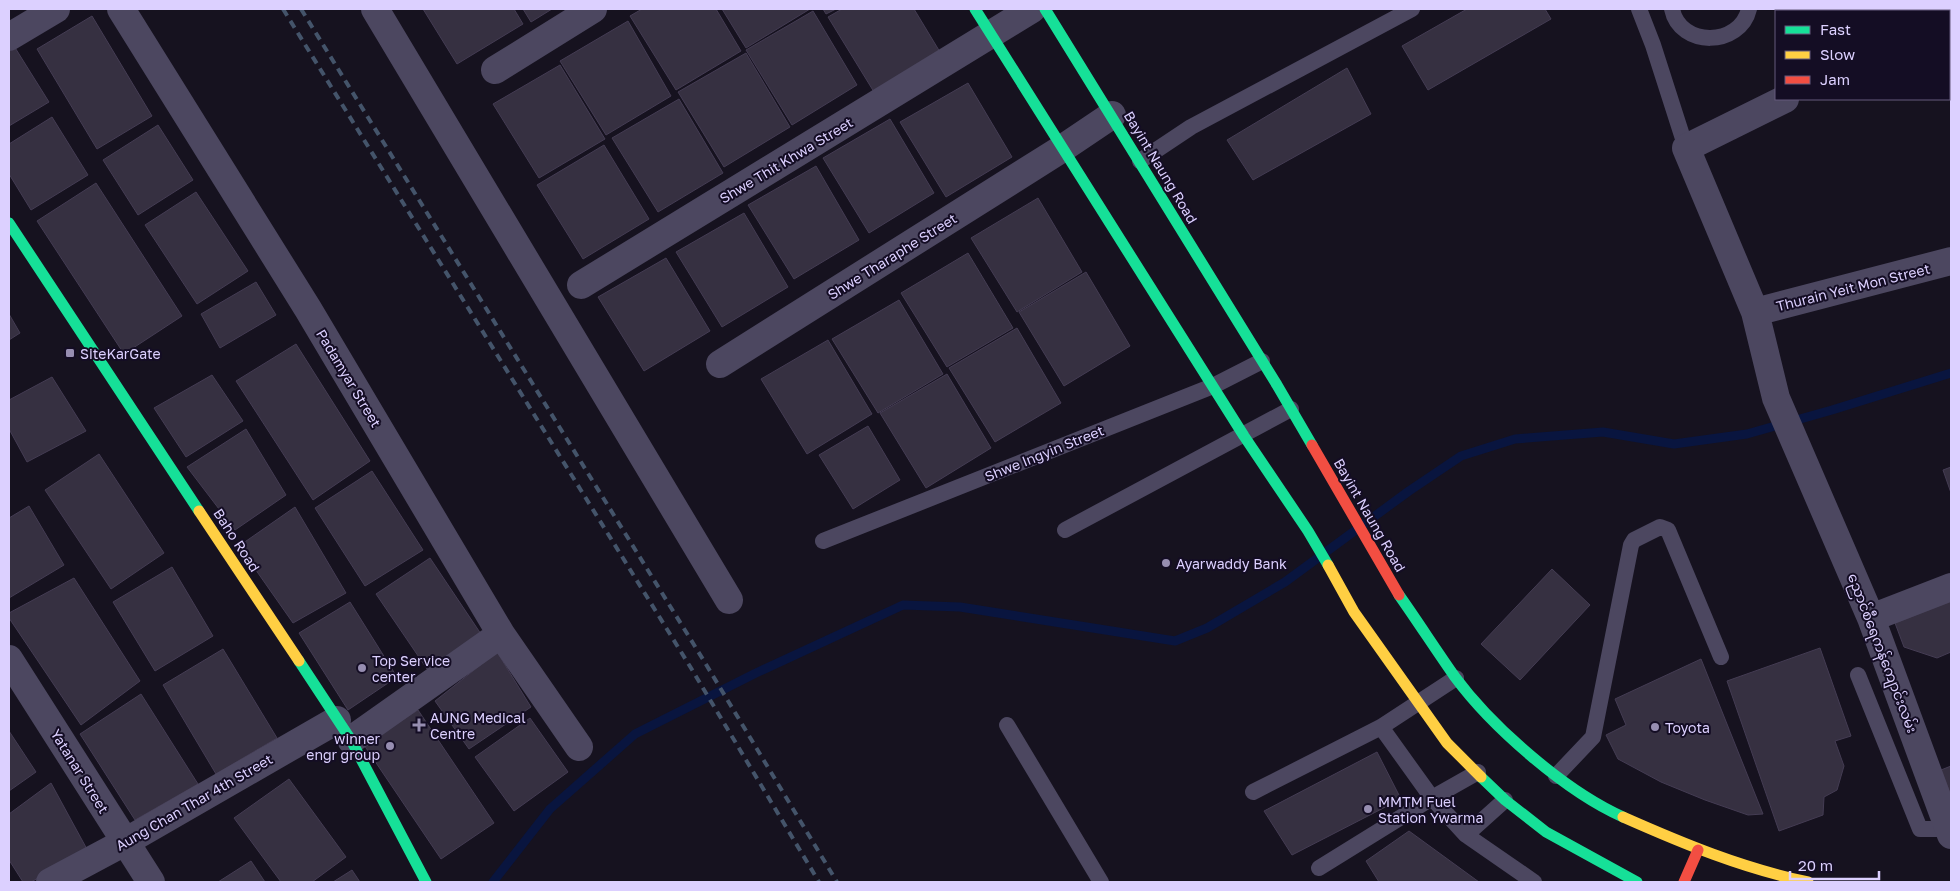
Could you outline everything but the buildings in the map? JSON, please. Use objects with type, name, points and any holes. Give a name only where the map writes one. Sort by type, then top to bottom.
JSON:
[{"type":"main road","points":[[975,9],[1244,436],[1308,531],[1354,612],[1447,743],[1506,800],[1546,832],[1617,877],[1637,882]]},
{"type":"main road","name":"Bayint Naung Road","points":[[1045,9],[1262,361],[1396,590],[1456,678],[1494,723],[1556,776],[1603,808],[1698,850],[1769,874],[1808,882]]},
{"type":"main road","name":"Baho Road","points":[[9,223],[344,730],[426,882]]},
{"type":"main road","points":[[1684,882],[1698,850]]},
{"type":"street","points":[[9,37],[56,9]]},
{"type":"street","name":"Padamyar Street","points":[[121,9],[308,309],[501,634],[579,747]]},
{"type":"street","points":[[375,9],[729,600]]},
{"type":"street","points":[[495,70],[593,9]]},
{"type":"street","name":"Shwe Thit Khwa Street","points":[[581,285],[1032,9]]},
{"type":"street","points":[[1686,148],[1783,100]]},
{"type":"street","name":"Shwe Tharaphe Street","points":[[720,364],[1063,148],[1112,115]]},
{"type":"street","name":"ညောင်စီရေကန်ကျောင်းလမ်း","points":[[1686,148],[1756,312],[1776,398],[1871,618],[1950,832]]},
{"type":"street","name":"Thurain Yeit Mon Street","points":[[1756,312],[1951,262]]},
{"type":"street","points":[[1871,618],[1951,587]]},
{"type":"street","name":"Aung Chan Thar 4th Street","points":[[50,882],[344,730],[501,634]]},
{"type":"street","name":"Yatanar Street","points":[[9,659],[152,882]]},
{"type":"lane","points":[[1140,161],[1191,127],[1412,9]]},
{"type":"lane","points":[[1639,9],[1653,45],[1686,148]]},
{"type":"lane","points":[[1672,9],[1673,14],[1682,27],[1695,36],[1710,39],[1726,36],[1739,28],[1749,9]]},
{"type":"lane","name":"Shwe Ingyin Street","points":[[824,541],[1213,386],[1262,361]]},
{"type":"lane","points":[[1066,530],[1291,410]]},
{"type":"lane","points":[[1556,776],[1593,737],[1631,545],[1634,540],[1660,527],[1668,530],[1721,657]]},
{"type":"lane","points":[[1858,675],[1920,828],[1950,832]]},
{"type":"lane","points":[[1252,792],[1381,727],[1456,678]]},
{"type":"lane","points":[[1006,725],[1101,882]]},
{"type":"lane","points":[[1381,727],[1432,798],[1466,835],[1534,882]]},
{"type":"lane","points":[[1319,868],[1432,798],[1478,772]]},
{"type":"lane","points":[[1466,835],[1506,800]]},
{"type":"waterway","points":[[493,882],[550,809],[635,734],[756,673],[903,605],[960,607],[1175,641],[1207,628],[1285,582],[1409,491],[1461,456],[1515,439],[1603,432],[1674,444],[1747,434],[1951,373]]},
{"type":"railway","points":[[283,9],[691,668],[819,882]]},
{"type":"railway","points":[[301,9],[704,661],[837,882]]},
{"type":"traffic: fast","points":[[975,9],[1244,436],[1308,531],[1328,565]]},
{"type":"traffic: fast","points":[[1045,9],[1312,445]]},
{"type":"traffic: fast","points":[[9,223],[199,511]]},
{"type":"traffic: fast","points":[[1399,595],[1455,677],[1470,696],[1509,736],[1531,756],[1577,791],[1623,817]]},
{"type":"traffic: fast","points":[[299,661],[351,740],[426,882]]},
{"type":"traffic: fast","points":[[1481,777],[1505,800],[1546,832],[1637,882]]},
{"type":"traffic: slow","points":[[199,511],[299,661]]},
{"type":"traffic: slow","points":[[1328,565],[1354,612],[1447,743],[1481,777]]},
{"type":"traffic: slow","points":[[1623,817],[1668,837],[1714,854],[1760,870],[1808,882]]},
{"type":"traffic: jam","points":[[1312,445],[1399,595]]},
{"type":"traffic: jam","points":[[1684,882],[1698,850]]},
{"type":"place","name":"SiteKarGate","points":[[70,353]]},
{"type":"place","name":"Ayarwaddy Bank","points":[[1166,563]]},
{"type":"place","name":"Top Service center","points":[[362,668]]},
{"type":"place","name":"AUNG Medical Centre","points":[[419,725]]},
{"type":"place","name":"Toyota","points":[[1655,727]]},
{"type":"place","name":"winner engr group","points":[[390,746]]},
{"type":"place","name":"MMTM Fuel Station Ywarma","points":[[1368,809]]}]
